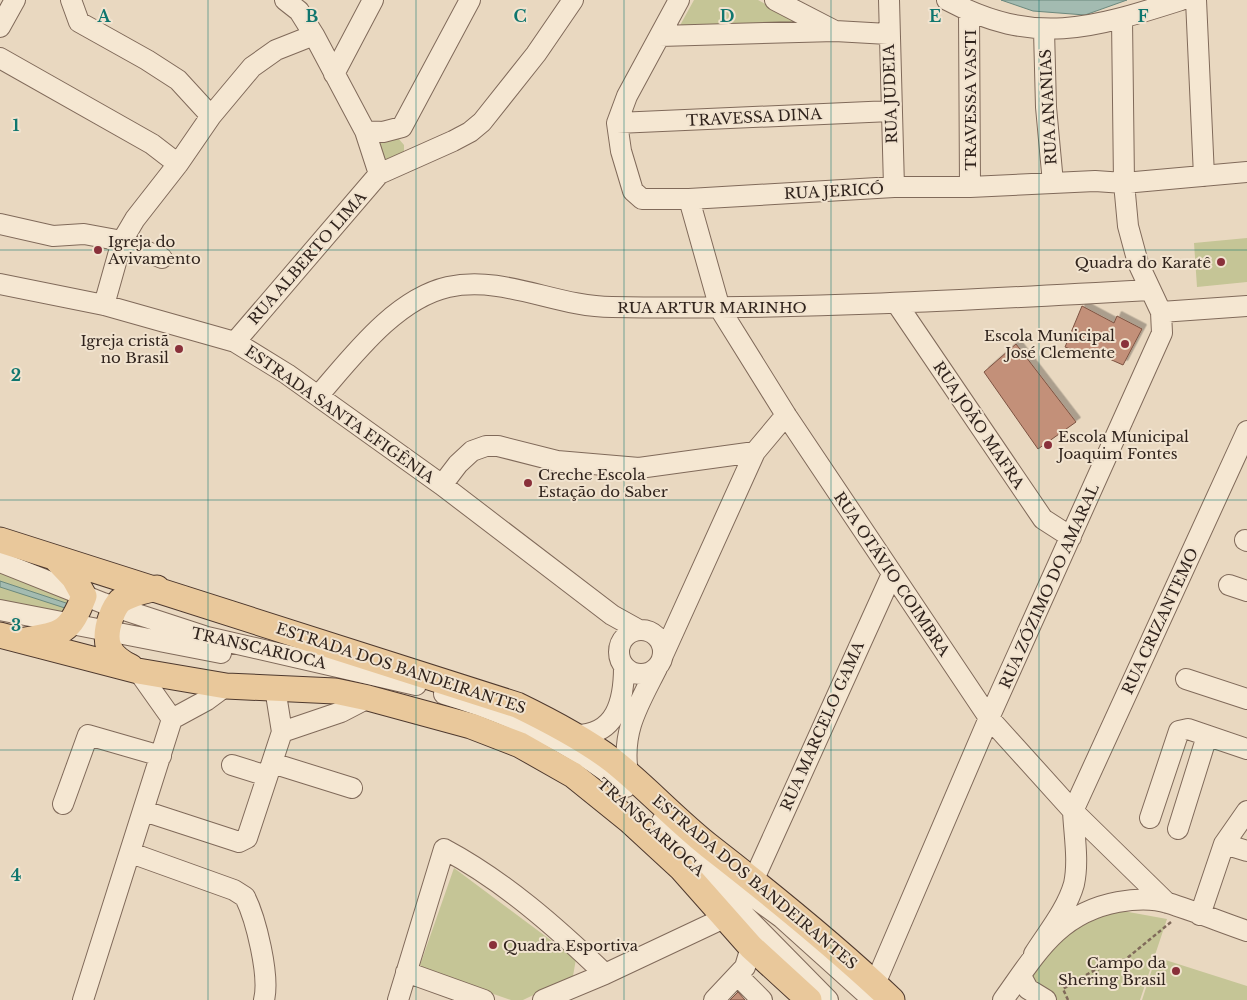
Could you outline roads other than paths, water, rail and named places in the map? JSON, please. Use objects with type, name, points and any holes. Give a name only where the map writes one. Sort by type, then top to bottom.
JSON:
[{"type":"main road","name":"ESTRADA DOS BANDEIRANTES","points":[[0,540],[109,576],[156,588],[517,705],[576,735],[628,773],[708,845],[754,879],[880,995]]},
{"type":"main road","points":[[10,638],[60,632],[72,624],[84,596],[74,578],[54,557]]},
{"type":"main road","points":[[138,671],[118,661],[112,654],[107,645],[107,630],[115,606],[135,594],[156,588]]},
{"type":"main road","points":[[10,638],[138,671],[226,686],[336,691],[471,726],[520,745],[573,774],[630,820],[681,868],[751,947],[809,1000]]},
{"type":"street","points":[[0,27],[15,0]]},
{"type":"street","points":[[71,0],[79,22],[147,60],[178,80],[211,116]]},
{"type":"street","points":[[285,0],[300,11],[314,35],[365,131],[379,174],[470,132],[482,122],[536,54],[573,0]]},
{"type":"street","points":[[334,74],[373,0]]},
{"type":"street","points":[[365,131],[383,132],[402,127],[470,0]]},
{"type":"street","name":"RUA JERICÓ","points":[[679,0],[627,96],[617,123],[621,151],[633,191],[642,199],[688,199],[894,188],[1095,182],[1124,183],[1247,172]]},
{"type":"street","points":[[775,0],[835,31]]},
{"type":"street","name":"RUA JUDEIA","points":[[889,0],[888,34],[894,188]]},
{"type":"street","points":[[947,0],[969,12],[1011,25],[1044,30],[1088,27],[1122,19],[1181,0]]},
{"type":"street","points":[[1196,0],[1204,176]]},
{"type":"street","name":"TRAVESSA VASTI","points":[[969,12],[970,187]]},
{"type":"street","name":"RUA ZÓZIMO DO AMARAL","points":[[880,995],[989,718],[1160,342],[1163,323],[1161,312],[1132,246],[1124,183],[1122,19]]},
{"type":"street","name":"RUA ANANIAS","points":[[1044,30],[1046,107],[1053,183]]},
{"type":"street","points":[[660,36],[835,31],[888,34]]},
{"type":"street","points":[[104,305],[122,241],[135,219],[178,164],[211,116],[252,67],[276,50],[314,35]]},
{"type":"street","points":[[0,58],[152,144],[178,164]]},
{"type":"street","name":"TRAVESSA DINA","points":[[617,123],[891,111]]},
{"type":"street","points":[[402,127],[412,143],[425,154]]},
{"type":"street","name":"RUA ALBERTO LIMA","points":[[234,342],[379,174]]},
{"type":"street","name":"RUA OTÁVIO COIMBRA","points":[[688,199],[720,309],[786,415],[989,718],[1072,811],[1166,903]]},
{"type":"street","points":[[0,224],[53,236],[84,234],[122,241],[162,258]]},
{"type":"street","name":"ESTRADA SANTA EFIGÊNIA","points":[[0,284],[104,305],[234,342],[256,354],[318,396],[442,485],[612,615],[645,631]]},
{"type":"street","name":"RUA ARTUR MARINHO","points":[[318,396],[361,347],[407,305],[426,294],[447,287],[470,284],[499,286],[605,307],[720,309],[897,304],[1150,290]]},
{"type":"street","name":"RUA JOÃO MAFRA","points":[[897,304],[1043,519],[1070,537]]},
{"type":"street","points":[[1161,312],[1247,306]]},
{"type":"street","points":[[628,773],[626,746],[631,722],[755,452],[786,415]]},
{"type":"street","name":"RUA CRIZANTEMO","points":[[1072,811],[1247,431]]},
{"type":"street","points":[[442,485],[458,464],[472,451],[486,446],[498,446],[557,461],[639,468],[755,452]]},
{"type":"street","name":"TRANSCARIOCA","points":[[0,562],[84,596],[207,637],[394,678],[448,695],[520,723],[557,741],[609,773],[712,867],[782,918],[880,995]]},
{"type":"street","name":"RUA MARCELO GAMA","points":[[754,879],[892,574]]},
{"type":"street","name":"TRANSCARIOCA","points":[[0,610],[378,686],[479,718],[558,754],[586,771],[635,809],[682,852],[828,1000]]},
{"type":"street","points":[[620,647],[626,636],[645,631],[681,612]]},
{"type":"street","points":[[612,615],[620,647],[621,661],[630,672],[644,674],[660,661],[661,642],[645,631]]},
{"type":"street","points":[[576,735],[597,732],[606,726],[616,712],[624,690],[624,667]]},
{"type":"street","points":[[138,671],[172,718]]},
{"type":"street","points":[[1186,679],[1247,698]]},
{"type":"street","points":[[83,1000],[131,853],[172,718],[207,700],[226,686]]},
{"type":"street","points":[[144,811],[209,834],[240,842],[244,841],[247,838],[282,732],[275,688]]},
{"type":"street","points":[[282,732],[341,712],[368,698]]},
{"type":"street","points":[[1150,818],[1179,731],[1188,730],[1247,749]]},
{"type":"street","points":[[63,804],[88,735],[161,756]]},
{"type":"street","points":[[1178,829],[1207,736]]},
{"type":"street","points":[[232,765],[270,770],[352,788]]},
{"type":"street","points":[[1003,1000],[1021,976],[1068,899],[1074,884],[1076,870],[1072,811]]},
{"type":"street","points":[[1193,913],[1224,844],[1247,811]]},
{"type":"street","points":[[1224,844],[1247,851]]},
{"type":"street","points":[[398,1000],[444,849],[496,881],[565,936],[605,974]]},
{"type":"street","points":[[131,853],[234,890],[245,897],[255,929],[266,983],[264,1000]]},
{"type":"street","points":[[1034,954],[1062,928],[1084,912],[1104,905],[1140,899],[1166,903],[1247,931]]},
{"type":"street","points":[[543,1000],[605,974],[724,918]]},
{"type":"street","points":[[719,998],[749,961],[751,947]]},
{"type":"street","points":[[406,972],[484,1000]]},
{"type":"street","points":[[738,976],[762,1000]]},
{"type":"street","points":[[1021,976],[1028,989],[1046,1000]]},
{"type":"place","name":"Igreja do Avivamento","points":[[98,250]]},
{"type":"place","name":"Quadra do Karatê","points":[[1221,262]]},
{"type":"place","name":"Escola Municipal José Clemente","points":[[1125,344]]},
{"type":"place","name":"Igreja cristã no Brasil","points":[[179,349]]},
{"type":"place","name":"Escola Municipal Joaquim Fontes","points":[[1048,445]]},
{"type":"place","name":"Creche Escola Estação do Saber","points":[[528,483]]},
{"type":"place","name":"Quadra Esportiva","points":[[493,945]]},
{"type":"place","name":"Campo da Shering Brasil","points":[[1176,971]]}]
